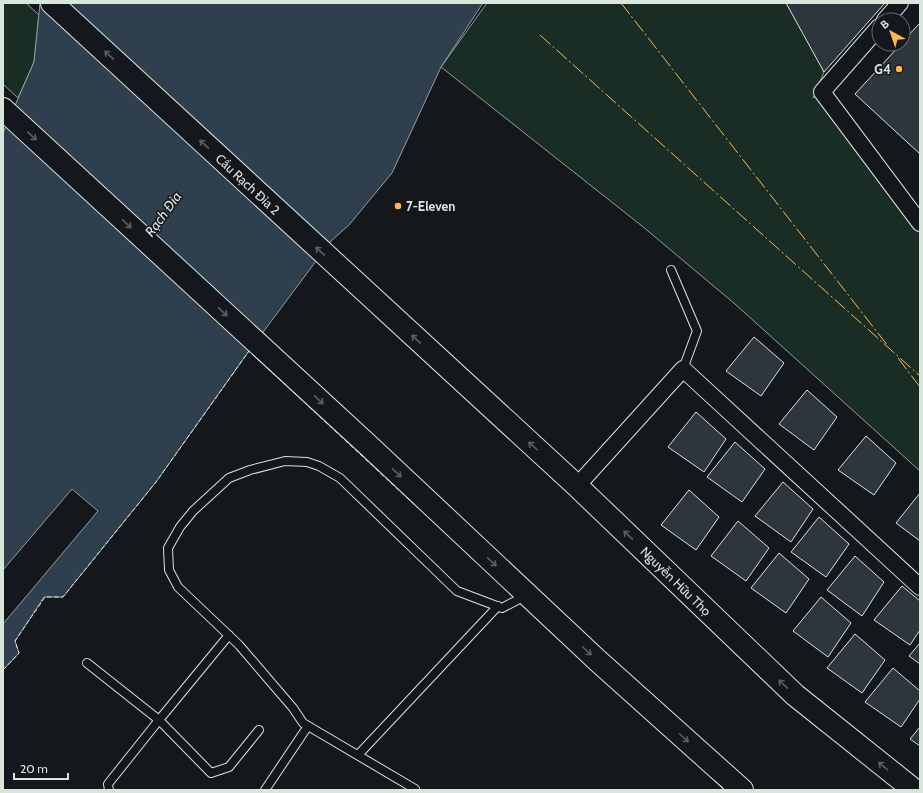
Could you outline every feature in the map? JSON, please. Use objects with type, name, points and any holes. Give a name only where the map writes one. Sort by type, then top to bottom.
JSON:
[{"type":"main road","name":"Cầu Rạch Đỉa 2","points":[[52,3],[445,365]]},
{"type":"main road","points":[[3,109],[369,446],[603,665],[742,790]]},
{"type":"main road","name":"Nguyễn Hữu Thọ","points":[[445,365],[576,486],[794,695],[914,790]]},
{"type":"street","points":[[892,12],[900,3]]},
{"type":"street","points":[[871,35],[822,92],[920,223]]},
{"type":"street","points":[[576,486],[683,369],[920,587]]},
{"type":"lane","points":[[671,270],[698,331],[683,369]]},
{"type":"lane","points":[[415,789],[303,724],[293,708],[240,645],[178,587],[169,570],[168,548],[180,527],[193,512],[228,478],[250,470],[285,461],[307,462],[340,478],[457,592],[502,608],[527,594]]},
{"type":"lane","points":[[358,755],[498,606]]},
{"type":"lane","points":[[107,788],[159,720],[229,635]]},
{"type":"lane","points":[[87,663],[159,720],[211,773],[229,767],[259,730]]},
{"type":"lane","points":[[265,790],[308,726]]},
{"type":"green space","points":[[3,3],[26,3],[39,15],[34,62],[18,98],[3,84]]},
{"type":"green space","points":[[487,3],[796,3],[824,72],[813,98],[822,92],[920,223],[920,471],[735,304],[642,226],[441,67]]},
{"type":"water","name":"Rạch Đỉa","points":[[40,3],[483,3],[441,67],[392,173],[349,225],[331,241],[249,351],[156,482],[63,597],[44,597],[15,641],[19,653],[3,670],[3,133],[34,62]]},
{"type":"pier","points":[[72,489],[98,511],[3,624],[3,570]]},
{"type":"building","points":[[786,3],[885,3],[877,12],[871,12],[871,19],[824,72]]},
{"type":"building","name":"G4","points":[[920,23],[920,154],[855,94],[894,52],[911,52],[911,33]]},
{"type":"building","points":[[754,337],[784,363],[761,396],[726,371]]},
{"type":"building","points":[[807,390],[837,417],[814,450],[779,424]]},
{"type":"building","points":[[696,412],[726,439],[704,472],[668,447]]},
{"type":"building","points":[[866,436],[896,463],[874,495],[838,470]]},
{"type":"building","points":[[735,442],[765,469],[742,502],[707,477]]},
{"type":"building","points":[[783,482],[813,509],[791,542],[755,516]]},
{"type":"building","points":[[689,490],[719,517],[696,550],[661,525]]},
{"type":"building","points":[[920,493],[920,541],[896,523]]},
{"type":"building","points":[[819,517],[849,544],[826,577],[791,552]]},
{"type":"building","points":[[738,521],[769,548],[746,581],[711,556]]},
{"type":"building","points":[[779,553],[809,579],[786,613],[751,588]]},
{"type":"building","points":[[855,556],[884,582],[862,616],[827,590]]},
{"type":"building","points":[[902,586],[920,601],[920,630],[910,645],[874,620]]},
{"type":"building","points":[[821,597],[851,623],[828,657],[793,631]]},
{"type":"building","points":[[855,634],[885,660],[862,693],[827,668]]},
{"type":"building","points":[[920,643],[920,664],[909,656]]},
{"type":"building","points":[[893,668],[920,691],[920,699],[901,727],[865,702]]},
{"type":"building","points":[[920,727],[920,746],[910,739]]},
{"type":"fence","points":[[3,670],[19,653],[15,641],[45,597],[63,597],[156,482],[249,351],[418,508]]},
{"type":"fence","points":[[714,780],[725,790]]},
{"type":"power","points":[[621,3],[888,346]]},
{"type":"power","points":[[540,35],[920,376]]},
{"type":"power","points":[[898,358],[920,387]]},
{"type":"place","name":"G4","points":[[899,69]]},
{"type":"place","name":"7-Eleven","points":[[398,206]]}]
